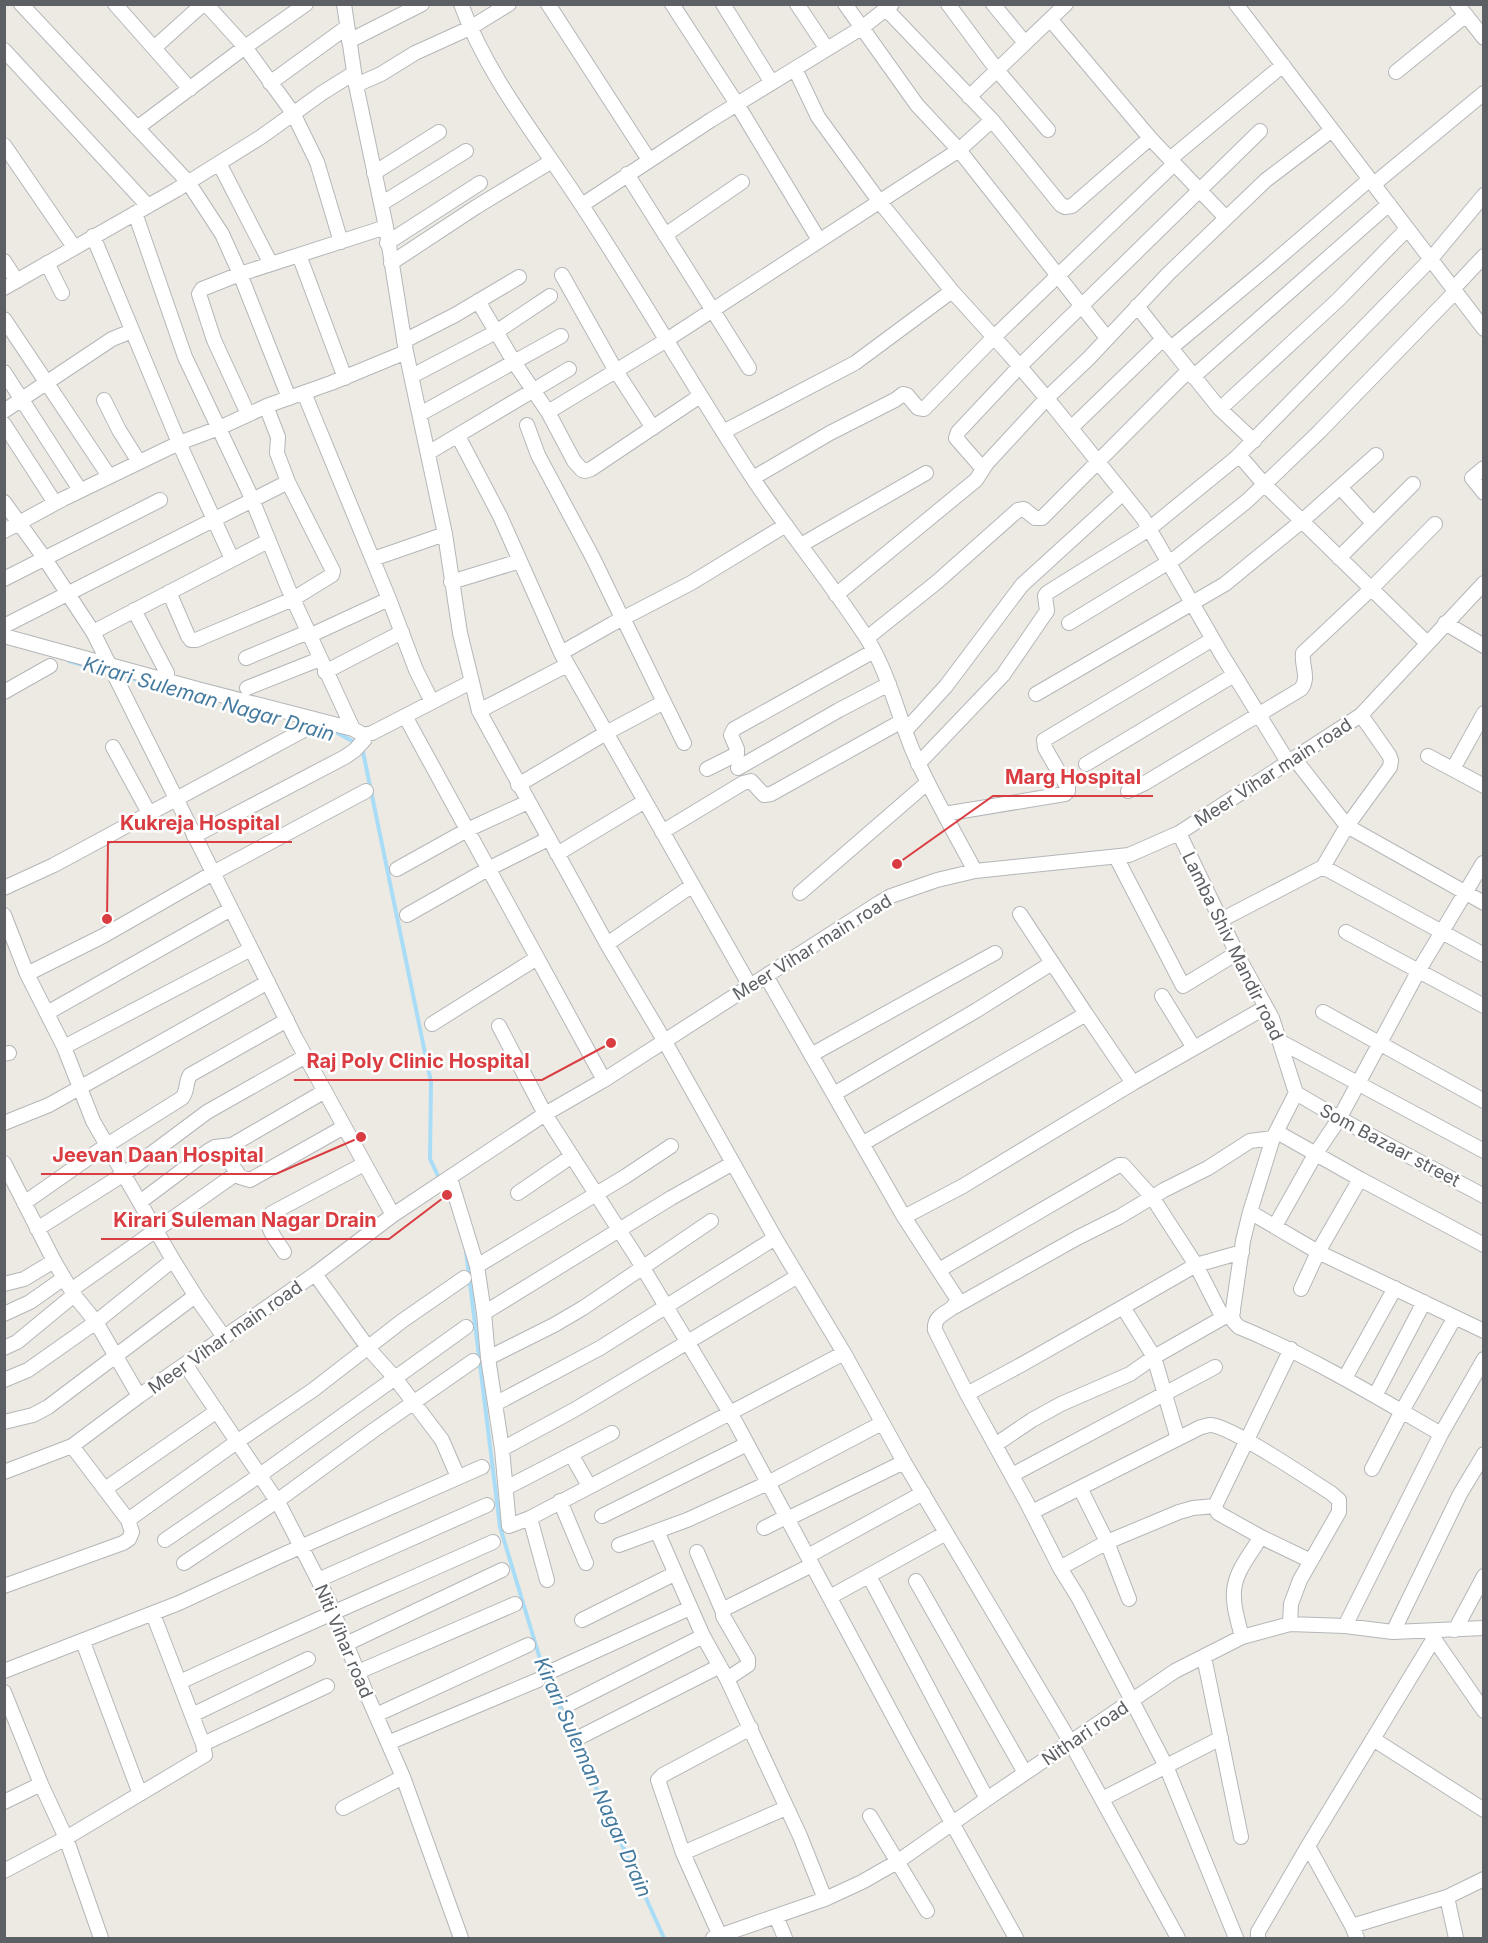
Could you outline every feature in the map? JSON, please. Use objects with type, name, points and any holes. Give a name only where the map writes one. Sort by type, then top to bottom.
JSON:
[{"type":"street","points":[[21,4],[188,182],[222,234],[289,398]]},
{"type":"street","points":[[115,4],[190,89]]},
{"type":"street","points":[[154,48],[205,4],[244,47],[293,113],[317,162],[341,242]]},
{"type":"street","points":[[137,128],[244,47],[306,4]]},
{"type":"street","points":[[344,4],[355,79],[386,227],[405,347],[445,534],[460,633],[479,711],[607,944],[664,1040],[775,1238],[844,1353],[904,1462],[1071,1743],[1179,1938]]},
{"type":"street","points":[[349,41],[422,4]]},
{"type":"street","points":[[461,4],[470,28],[499,84],[582,205],[753,478],[867,638],[889,684],[918,764],[975,871]]},
{"type":"street","points":[[4,288],[188,182],[293,113],[355,79],[381,74],[415,53],[470,28],[509,4]]},
{"type":"street","points":[[548,4],[649,160]]},
{"type":"street","points":[[672,4],[737,104],[819,240]]},
{"type":"street","points":[[723,4],[772,83]]},
{"type":"street","points":[[797,4],[827,49]]},
{"type":"street","points":[[845,4],[917,105],[959,150],[1107,338]]},
{"type":"street","points":[[948,4],[997,70],[1048,130]]},
{"type":"street","points":[[993,4],[1025,43]]},
{"type":"street","points":[[969,97],[1065,4]]},
{"type":"street","points":[[1236,4],[1484,328]]},
{"type":"street","points":[[582,205],[737,104],[863,27],[889,7],[992,120],[1061,205],[1072,206],[1150,138]]},
{"type":"street","points":[[1396,72],[1462,10],[1484,38]]},
{"type":"street","points":[[1050,19],[1150,138],[1226,218]]},
{"type":"street","points":[[270,83],[347,27]]},
{"type":"street","points":[[4,50],[148,206]]},
{"type":"street","points":[[753,478],[830,432],[903,394],[907,395],[918,408],[924,409],[1172,161],[1283,65]]},
{"type":"street","points":[[795,69],[818,117],[879,201],[952,291],[1047,398],[1143,518],[1234,675],[1291,760],[1347,826],[1484,903]]},
{"type":"street","points":[[1071,428],[1167,343],[1268,267],[1484,93]]},
{"type":"street","points":[[548,412],[665,340],[959,150],[992,120]]},
{"type":"street","points":[[836,595],[976,480],[983,469],[1047,398],[1226,218],[1266,180],[1332,130]]},
{"type":"street","points":[[983,469],[956,438],[956,435],[1020,366],[1260,131]]},
{"type":"street","points":[[374,173],[439,132]]},
{"type":"street","points":[[4,145],[74,247]]},
{"type":"street","points":[[381,204],[466,152]]},
{"type":"street","points":[[391,262],[552,161]]},
{"type":"street","points":[[219,163],[271,264]]},
{"type":"street","points":[[627,174],[749,368]]},
{"type":"street","points":[[665,235],[742,182]]},
{"type":"street","points":[[387,243],[480,183]]},
{"type":"street","points":[[918,764],[1003,675],[1047,611],[1045,596],[1047,593],[1149,529],[1239,455],[1430,260],[1484,195]]},
{"type":"street","points":[[867,638],[937,582],[1018,510],[1024,509],[1035,518],[1042,518],[1098,461],[1191,374],[1389,204]]},
{"type":"street","points":[[135,213],[185,357],[253,502],[308,634],[353,729]]},
{"type":"street","points":[[248,414],[214,340],[199,294],[202,289],[240,274],[386,227]]},
{"type":"street","points":[[1220,409],[1339,299],[1407,229]]},
{"type":"street","points":[[93,236],[179,443],[232,559]]},
{"type":"street","points":[[299,255],[345,378]]},
{"type":"street","points":[[1069,623],[1168,563],[1247,501],[1319,432],[1454,291],[1484,256]]},
{"type":"street","points":[[4,261],[17,281]]},
{"type":"street","points":[[47,263],[62,292]]},
{"type":"street","points":[[562,275],[616,371],[653,428]]},
{"type":"street","points":[[4,531],[80,490],[179,443],[219,428],[266,406],[345,378],[405,347],[428,330],[519,277]]},
{"type":"street","points":[[723,432],[855,363],[952,291]]},
{"type":"street","points":[[412,376],[496,332],[550,296]]},
{"type":"street","points":[[478,301],[514,362],[548,412],[574,461],[582,470],[585,471],[700,396]]},
{"type":"street","points":[[1137,306],[1220,409],[1254,441]]},
{"type":"street","points":[[4,319],[109,476]]},
{"type":"street","points":[[4,411],[112,339],[132,331]]},
{"type":"street","points":[[420,414],[561,336]]},
{"type":"street","points":[[428,453],[569,369]]},
{"type":"street","points":[[4,372],[80,490]]},
{"type":"street","points":[[304,393],[389,598],[416,670],[432,702]]},
{"type":"street","points":[[104,400],[139,462]]},
{"type":"street","points":[[169,592],[192,640],[196,640],[293,599],[330,577],[333,571],[288,482],[277,453],[277,432],[266,406]]},
{"type":"street","points":[[4,424],[55,503]]},
{"type":"street","points":[[527,424],[538,454],[593,558],[684,743]]},
{"type":"street","points":[[458,436],[500,516],[564,659],[750,986]]},
{"type":"street","points":[[1239,455],[1264,484],[1427,643]]},
{"type":"street","points":[[1036,694],[1225,584],[1302,521],[1376,455]]},
{"type":"street","points":[[1484,468],[1472,478],[1484,493]]},
{"type":"street","points":[[801,545],[926,473]]},
{"type":"street","points":[[4,626],[253,502],[288,482]]},
{"type":"street","points":[[1340,558],[1413,484]]},
{"type":"street","points":[[1340,487],[1373,523]]},
{"type":"street","points":[[662,832],[744,783],[751,781],[764,795],[771,794],[903,726],[946,686],[1022,585],[1123,493]]},
{"type":"street","points":[[4,579],[160,500]]},
{"type":"street","points":[[4,502],[93,632],[287,1020],[393,1215]]},
{"type":"street","points":[[1128,791],[1145,783],[1304,686],[1306,680],[1302,661],[1303,653],[1435,524]]},
{"type":"street","points":[[479,711],[564,659],[623,618],[691,583],[786,525]]},
{"type":"street","points":[[373,559],[445,534]]},
{"type":"street","points":[[93,632],[268,541]]},
{"type":"street","points":[[451,582],[520,561]]},
{"type":"street","name":"Meer Vihar main road","points":[[4,1472],[72,1446],[139,1396],[315,1274],[393,1215],[545,1114],[604,1080],[891,896],[937,880],[975,871],[1129,855],[1179,833],[1361,715],[1484,583]]},
{"type":"street","points":[[246,658],[308,634],[389,598]]},
{"type":"street","points":[[134,610],[167,673]]},
{"type":"street","points":[[1445,624],[1484,646]]},
{"type":"street","points":[[247,688],[323,666],[402,632]]},
{"type":"street","points":[[4,636],[113,672],[353,729],[364,735],[471,682]]},
{"type":"street","points":[[944,814],[1065,794],[1068,788],[1045,748],[1044,740],[1213,639]]},
{"type":"street","points":[[707,770],[737,754],[730,735],[734,729],[874,651]]},
{"type":"street","points":[[4,692],[50,666]]},
{"type":"street","points":[[1086,764],[1234,675]]},
{"type":"street","points":[[738,768],[889,684]]},
{"type":"street","points":[[518,785],[664,702]]},
{"type":"street","points":[[1453,770],[1484,713]]},
{"type":"street","points":[[1221,920],[1323,867],[1347,826],[1388,771],[1391,760],[1361,715]]},
{"type":"street","points":[[405,716],[604,1080]]},
{"type":"street","points":[[4,888],[54,865],[302,731]]},
{"type":"street","points":[[194,836],[345,758],[361,744]]},
{"type":"street","points":[[113,747],[149,813]]},
{"type":"street","points":[[1428,756],[1484,786]]},
{"type":"street","points":[[800,893],[927,783]]},
{"type":"street","points":[[27,974],[104,936],[213,873],[366,791]]},
{"type":"street","points":[[557,854],[645,801]]},
{"type":"street","points":[[398,868],[467,830],[528,802]]},
{"type":"street","name":"Lamba Shiv Mandir road","points":[[1179,833],[1266,1007],[1281,1042],[1296,1093]]},
{"type":"street","points":[[407,915],[488,869],[548,840]]},
{"type":"street","points":[[1116,857],[1183,986],[1237,953]]},
{"type":"street","points":[[1275,1226],[1316,1153],[1339,1119],[1419,970],[1483,863]]},
{"type":"street","points":[[1323,867],[1484,955]]},
{"type":"street","points":[[607,944],[693,885]]},
{"type":"street","points":[[47,1013],[231,909]]},
{"type":"street","points":[[1020,914],[1132,1083]]},
{"type":"street","points":[[4,915],[9,940],[64,1047],[93,1121],[173,1260],[224,1337]]},
{"type":"street","points":[[1346,932],[1484,1006]]},
{"type":"street","points":[[64,1047],[251,949]]},
{"type":"street","points":[[811,1055],[994,953]]},
{"type":"street","points":[[432,1024],[537,958]]},
{"type":"street","points":[[834,1094],[1052,963]]},
{"type":"street","points":[[766,976],[904,1217],[957,1297],[957,1303],[954,1306]]},
{"type":"street","points":[[4,1123],[49,1105],[268,982]]},
{"type":"street","points":[[1162,996],[1194,1048]]},
{"type":"street","points":[[904,1217],[963,1186],[1132,1083],[1266,1007]]},
{"type":"street","points":[[1323,1012],[1484,1101]]},
{"type":"street","points":[[862,1144],[1086,1014]]},
{"type":"street","points":[[24,1203],[182,1098],[190,1075],[287,1020]]},
{"type":"street","points":[[499,1026],[545,1114],[620,1231],[730,1413],[1016,1938]]},
{"type":"street","points":[[1281,1042],[1484,1151]]},
{"type":"street","points":[[37,1229],[124,1174],[207,1112],[306,1056]]},
{"type":"street","points":[[140,1202],[207,1151],[232,1145],[325,1091]]},
{"type":"street","points":[[995,1445],[1032,1420],[1061,1404],[1130,1374],[1154,1357],[1228,1315],[1250,1212],[1275,1135],[1296,1093]]},
{"type":"street","name":"Som Bazaar street","points":[[1296,1093],[1339,1119],[1484,1196]]},
{"type":"street","points":[[220,1147],[237,1173],[244,1180],[250,1180],[344,1127]]},
{"type":"street","points":[[1236,1938],[1166,1766],[967,1394],[934,1324],[939,1316],[954,1306],[1208,1168],[1250,1141],[1275,1135],[1316,1153],[1484,1245]]},
{"type":"street","points":[[477,1266],[671,1146]]},
{"type":"street","points":[[518,1193],[572,1156]]},
{"type":"street","points":[[4,1162],[54,1261],[73,1293],[96,1322],[139,1396]]},
{"type":"street","points":[[484,1313],[671,1198],[733,1163]]},
{"type":"street","points":[[284,1252],[267,1225],[272,1214],[364,1164]]},
{"type":"street","points":[[939,1269],[1119,1165],[1126,1167],[1152,1197],[1228,1315],[1239,1327],[1291,1349],[1441,1434]]},
{"type":"street","points":[[4,1348],[16,1342],[73,1293],[156,1230],[237,1173]]},
{"type":"street","points":[[1301,1288],[1318,1252],[1360,1179]]},
{"type":"street","points":[[444,1181],[477,1266],[502,1449],[509,1526],[530,1518],[844,1353]]},
{"type":"street","points":[[1250,1212],[1318,1252],[1484,1331]]},
{"type":"street","points":[[488,1358],[564,1320],[711,1221]]},
{"type":"street","points":[[495,1404],[600,1348],[775,1238]]},
{"type":"street","points":[[967,1394],[1196,1265],[1242,1252]]},
{"type":"street","points":[[4,1380],[28,1370],[96,1322],[173,1260]]},
{"type":"street","points":[[4,1284],[24,1279],[54,1261]]},
{"type":"street","points":[[315,1274],[369,1349],[395,1378],[442,1440],[458,1477]]},
{"type":"street","points":[[502,1449],[574,1410],[798,1276]]},
{"type":"street","points":[[4,1314],[30,1302],[64,1278]]},
{"type":"street","points":[[128,1520],[313,1390],[369,1349],[402,1321],[464,1278]]},
{"type":"street","points":[[1345,1378],[1395,1288]]},
{"type":"street","points":[[4,1422],[33,1415],[48,1407],[195,1296]]},
{"type":"street","points":[[1376,1396],[1424,1302]]},
{"type":"street","points":[[1123,1307],[1154,1357],[1178,1439]]},
{"type":"street","points":[[1372,1468],[1455,1317]]},
{"type":"street","points":[[165,1540],[260,1475],[466,1327]]},
{"type":"street","points":[[1291,1349],[1215,1506],[1218,1513],[1311,1561]]},
{"type":"street","points":[[1345,1626],[1441,1434],[1484,1359]]},
{"type":"street","points":[[184,1563],[277,1501],[473,1361]]},
{"type":"street","name":"Niti Vihar road","points":[[185,1364],[277,1501],[334,1613],[404,1777],[461,1938]]},
{"type":"street","points":[[1012,1475],[1215,1367]]},
{"type":"street","points":[[105,1489],[218,1411]]},
{"type":"street","points":[[619,1545],[687,1520],[768,1483],[882,1423]]},
{"type":"street","points":[[1032,1512],[1178,1439],[1209,1425],[1217,1426],[1246,1441],[1339,1500],[1339,1512],[1293,1595],[1290,1624]]},
{"type":"street","points":[[506,1488],[612,1433]]},
{"type":"street","points":[[602,1516],[747,1444]]},
{"type":"street","points":[[4,1586],[129,1539],[132,1532],[128,1520],[72,1446]]},
{"type":"street","points":[[571,1454],[589,1486]]},
{"type":"street","points":[[1393,1632],[1460,1494],[1484,1454]]},
{"type":"street","points":[[764,1528],[782,1519],[788,1519],[904,1462]]},
{"type":"street","points":[[4,1671],[153,1614],[482,1467]]},
{"type":"street","points":[[1080,1488],[1107,1542],[1129,1599]]},
{"type":"street","points":[[723,1612],[726,1608],[923,1493]]},
{"type":"street","points":[[560,1501],[586,1563]]},
{"type":"street","points":[[318,1580],[487,1505]]},
{"type":"street","points":[[1060,1568],[1107,1542],[1179,1512],[1215,1506]]},
{"type":"street","points":[[530,1518],[547,1580]]},
{"type":"street","points":[[657,1531],[703,1636],[724,1672],[751,1728],[800,1836],[825,1899]]},
{"type":"street","points":[[830,1597],[946,1533]]},
{"type":"street","points":[[1242,1636],[1233,1599],[1236,1580],[1261,1537]]},
{"type":"street","points":[[180,1682],[293,1629],[493,1542]]},
{"type":"street","points":[[582,1736],[724,1672],[748,1665],[748,1659],[723,1616],[697,1552]]},
{"type":"street","points":[[346,1644],[502,1569]]},
{"type":"street","points":[[582,1620],[674,1574]]},
{"type":"street","points":[[869,1576],[987,1798]]},
{"type":"street","points":[[1455,1630],[1484,1576]]},
{"type":"street","points":[[916,1581],[1024,1773]]},
{"type":"street","points":[[358,1672],[515,1604]]},
{"type":"street","points":[[554,1670],[690,1608]]},
{"type":"street","points":[[4,1871],[66,1838],[205,1755],[206,1751],[153,1614]]},
{"type":"street","name":"Nithari road","points":[[717,1937],[825,1899],[897,1862],[1175,1671],[1242,1636],[1290,1624],[1345,1626],[1431,1635],[1455,1630],[1484,1628]]},
{"type":"street","points":[[1254,1937],[1373,1739],[1431,1635],[1484,1711]]},
{"type":"street","points":[[569,1704],[703,1636]]},
{"type":"street","points":[[83,1642],[140,1794]]},
{"type":"street","points":[[376,1715],[528,1645]]},
{"type":"street","points":[[1204,1657],[1241,1838]]},
{"type":"street","points":[[192,1715],[308,1659]]},
{"type":"street","points":[[388,1743],[538,1680]]},
{"type":"street","points":[[203,1744],[327,1686]]},
{"type":"street","points":[[4,1692],[41,1784],[66,1838],[101,1938]]},
{"type":"street","points":[[717,1937],[683,1853],[658,1780],[663,1775],[751,1728]]},
{"type":"street","points":[[1102,1799],[1221,1738]]},
{"type":"street","points":[[1373,1739],[1484,1810]]},
{"type":"street","points":[[343,1808],[404,1777]]},
{"type":"street","points":[[4,1802],[41,1784]]},
{"type":"street","points":[[683,1853],[786,1808]]},
{"type":"street","points":[[870,1816],[927,1911]]},
{"type":"street","points":[[1308,1846],[1352,1934],[1447,1897],[1484,1879]]},
{"type":"street","points":[[1447,1897],[1456,1938]]},
{"type":"street","points":[[776,1916],[785,1938]]},
{"type":"waterway","name":"Kirari Suleman Nagar Drain","points":[[69,661],[107,672]]},
{"type":"waterway","name":"Kirari Suleman Nagar Drain","points":[[118,675],[154,684]]},
{"type":"waterway","name":"Kirari Suleman Nagar Drain","points":[[330,729],[356,743],[363,752],[431,1082],[430,1159],[440,1180]]},
{"type":"waterway","name":"Kirari Suleman Nagar Drain","points":[[443,1187],[452,1204]]},
{"type":"waterway","name":"Kirari Suleman Nagar Drain","points":[[466,1251],[500,1527],[544,1672],[664,1938]]},
{"type":"place","name":"Marg Hospital","points":[[897,864]]},
{"type":"place","name":"Kukreja Hospital","points":[[107,919]]},
{"type":"place","name":"Raj Poly Clinic Hospital","points":[[611,1043]]},
{"type":"place","name":"Jeevan Daan Hospital","points":[[361,1137]]},
{"type":"place","name":"Kirari Suleman Nagar Drain","points":[[447,1195]]}]
